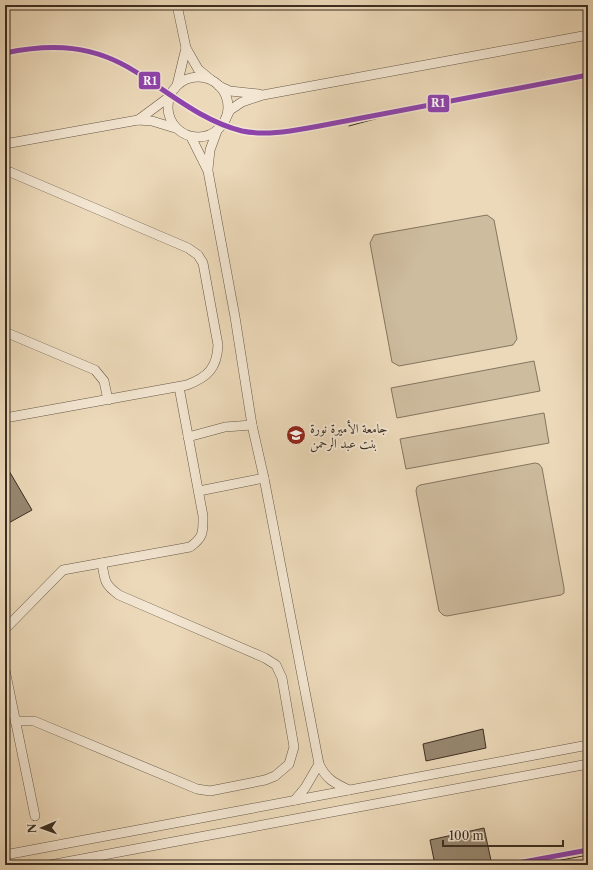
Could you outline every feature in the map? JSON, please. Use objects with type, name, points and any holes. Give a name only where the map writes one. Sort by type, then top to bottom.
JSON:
[{"type":"street","points":[[177,5],[186,48],[198,69],[215,83],[224,93],[228,111],[225,120]]},
{"type":"street","points":[[349,790],[335,783],[324,775],[319,764],[264,478],[252,425],[235,317],[208,171],[210,150],[217,131],[230,110],[242,102],[262,95],[588,35]]},
{"type":"street","points":[[138,120],[169,98],[177,85],[186,48]]},
{"type":"street","points":[[177,85],[194,77],[203,78],[230,91],[262,95]]},
{"type":"street","points":[[169,98],[168,113],[175,128],[182,134],[200,138],[209,136],[217,131]]},
{"type":"street","points":[[5,144],[138,120],[152,121],[175,128]]},
{"type":"street","points":[[191,137],[208,171]]},
{"type":"street","points":[[5,171],[188,248],[198,255],[203,263],[218,345],[217,357],[213,367],[198,381],[179,387],[5,418]]},
{"type":"street","points":[[5,332],[95,370],[104,381],[108,400]]},
{"type":"street","points":[[5,629],[63,570],[190,546],[199,540],[203,530],[203,516],[179,387]]},
{"type":"street","points":[[188,437],[225,432],[252,425]]},
{"type":"street","points":[[199,491],[264,478]]},
{"type":"street","points":[[15,721],[34,721],[197,789],[210,791],[265,780],[275,776],[289,764],[294,747],[282,678],[276,666],[265,658],[119,595],[109,588],[105,579],[102,563]]},
{"type":"street","points":[[5,670],[34,816]]},
{"type":"street","points":[[5,855],[588,745]]},
{"type":"street","points":[[295,800],[305,788],[319,764]]},
{"type":"street","points":[[50,865],[588,764]]},
{"type":"shaded area","points":[[487,215],[494,220],[517,339],[513,345],[399,366],[392,362],[370,243],[374,235]]},
{"type":"shaded area","points":[[534,361],[540,391],[397,418],[391,388]]},
{"type":"shaded area","points":[[544,413],[549,443],[406,469],[400,439]]},
{"type":"shaded area","points":[[535,463],[539,464],[542,468],[564,593],[561,595],[447,616],[443,615],[439,611],[416,491],[417,487],[420,485]]},
{"type":"building","points":[[5,464],[32,510],[5,525]]},
{"type":"building","points":[[483,729],[486,748],[426,761],[423,744]]},
{"type":"building","points":[[484,828],[492,865],[435,865],[430,840]]},
{"type":"tram line","points":[[349,126],[412,109]]},
{"type":"tram line","points":[[535,865],[588,855]]},
{"type":"transit line","name":"R1","points":[[5,53],[56,47],[89,51],[105,56],[136,72],[187,106],[213,121],[242,131],[260,133],[314,127],[588,75]]},
{"type":"transit line","name":"R1","points":[[507,865],[588,850]]},
{"type":"place","name":"جامعة الأميرة نورة بنت عبد الرحمن","points":[[296,435]]}]
